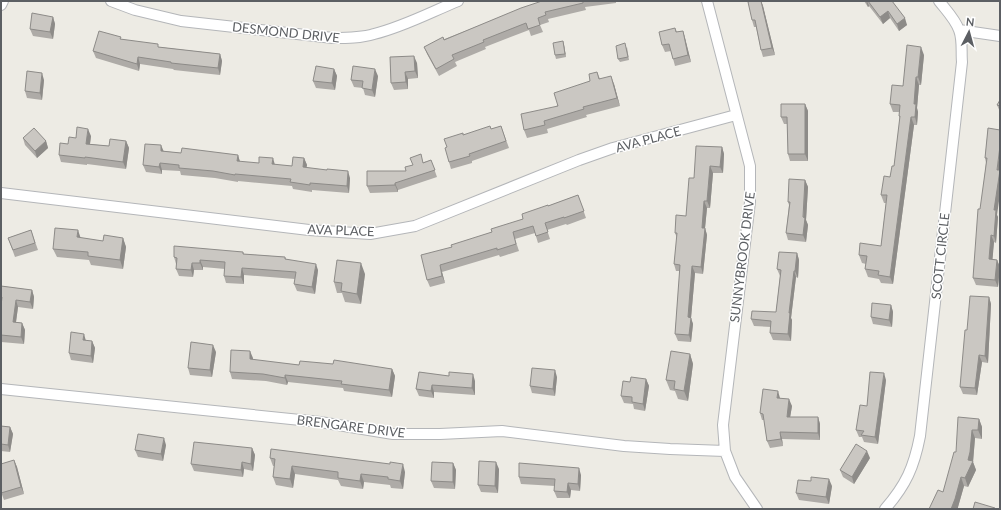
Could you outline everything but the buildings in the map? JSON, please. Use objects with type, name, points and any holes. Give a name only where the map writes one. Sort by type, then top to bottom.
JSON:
[{"type":"street","points":[[1,5],[2,1]]},
{"type":"street","name":"DESMOND DRIVE","points":[[111,1],[135,10],[181,21],[333,38],[373,35],[458,1]]},
{"type":"street","name":"SUNNYBROOK DRIVE","points":[[707,1],[750,166],[750,202],[724,425],[725,451],[735,477],[757,509]]},
{"type":"street","name":"SCOTT CIRCLE","points":[[885,509],[906,482],[916,457],[920,436],[962,62],[960,30],[939,1]]},
{"type":"street","points":[[960,30],[1000,36]]},
{"type":"street","name":"AVA PLACE","points":[[1,193],[309,230],[370,234],[415,226],[579,160],[613,148],[736,115]]},
{"type":"street","name":"BRENGARE DRIVE","points":[[1,389],[320,422],[393,434],[440,434],[502,431],[624,446],[725,451]]}]
